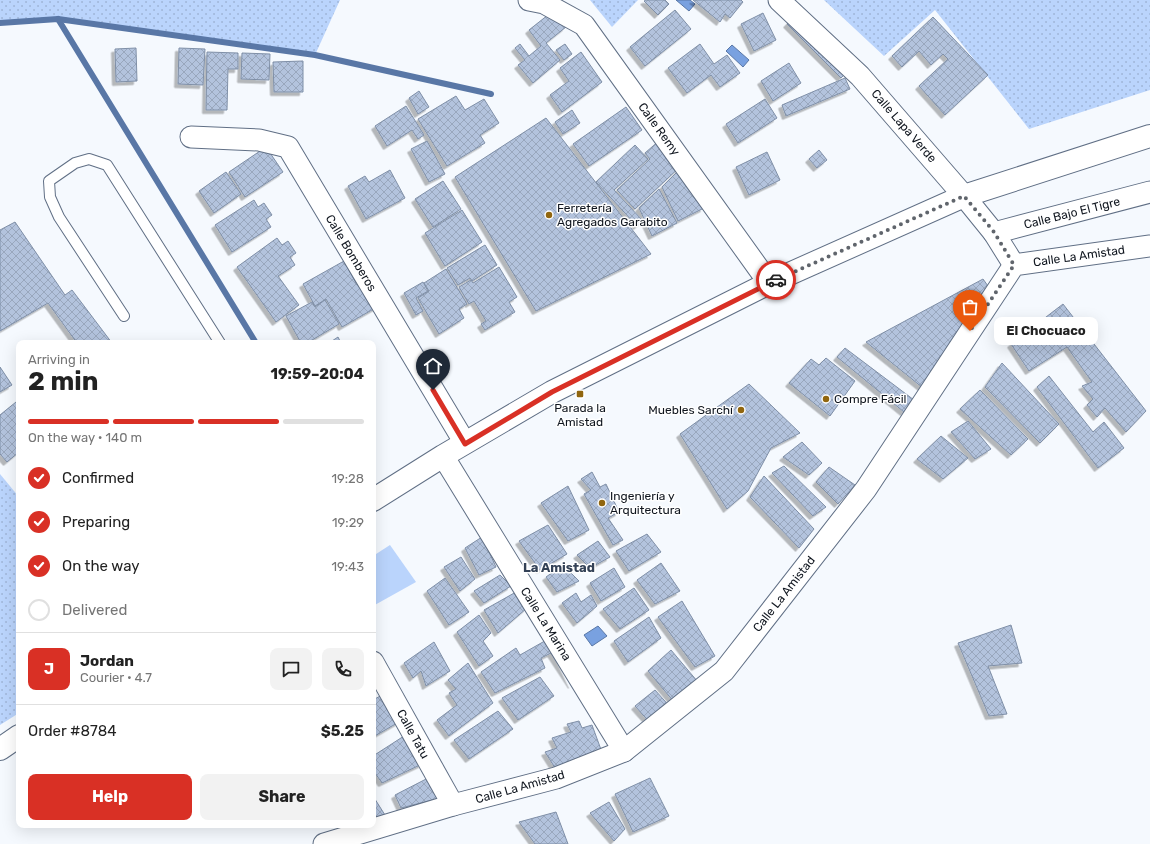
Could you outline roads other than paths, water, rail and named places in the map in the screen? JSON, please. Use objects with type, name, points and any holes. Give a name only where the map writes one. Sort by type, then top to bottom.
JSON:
[{"type":"highway","points":[[376,498],[443,456],[552,392],[769,283],[964,196],[1150,136]]},
{"type":"highway","points":[[0,749],[16,738]]},
{"type":"street","name":"Calle Remy","points":[[530,0],[544,3],[584,25],[769,283]]},
{"type":"street","name":"Calle Lapa Verde","points":[[779,0],[860,76],[994,232],[1014,265]]},
{"type":"street","name":"Calle Bomberos","points":[[191,137],[259,140],[288,147],[465,444]]},
{"type":"street","name":"Calle Bajo El Tigre","points":[[994,232],[1150,192]]},
{"type":"street","name":"Calle La Amistad","points":[[324,844],[351,840],[453,805],[556,778],[624,751],[724,671],[866,489],[1014,265],[1150,246]]},
{"type":"street","name":"Calle La Marina","points":[[443,456],[624,751]]},
{"type":"street","name":"Calle Tatu","points":[[376,667],[453,805]]},
{"type":"lane","points":[[124,316],[59,217],[50,197],[49,180],[75,163],[89,159],[107,165],[218,340]]},
{"type":"waterway","points":[[58,19],[254,340]]},
{"type":"waterway","points":[[0,23],[58,19],[315,55],[491,94]]},
{"type":"place","name":"Ferretería Agregados Garabito","points":[[549,215]]},
{"type":"place","name":"El Chocuaco","points":[[970,331]]},
{"type":"place","name":"Parada la Amistad","points":[[580,394]]},
{"type":"place","name":"Compre Fácil","points":[[826,399]]},
{"type":"place","name":"Muebles Sarchí","points":[[741,410]]},
{"type":"place","name":"Ingeniería y Arquitectura","points":[[602,503]]},
{"type":"district","name":"La Amistad","points":[[559,567]]}]
